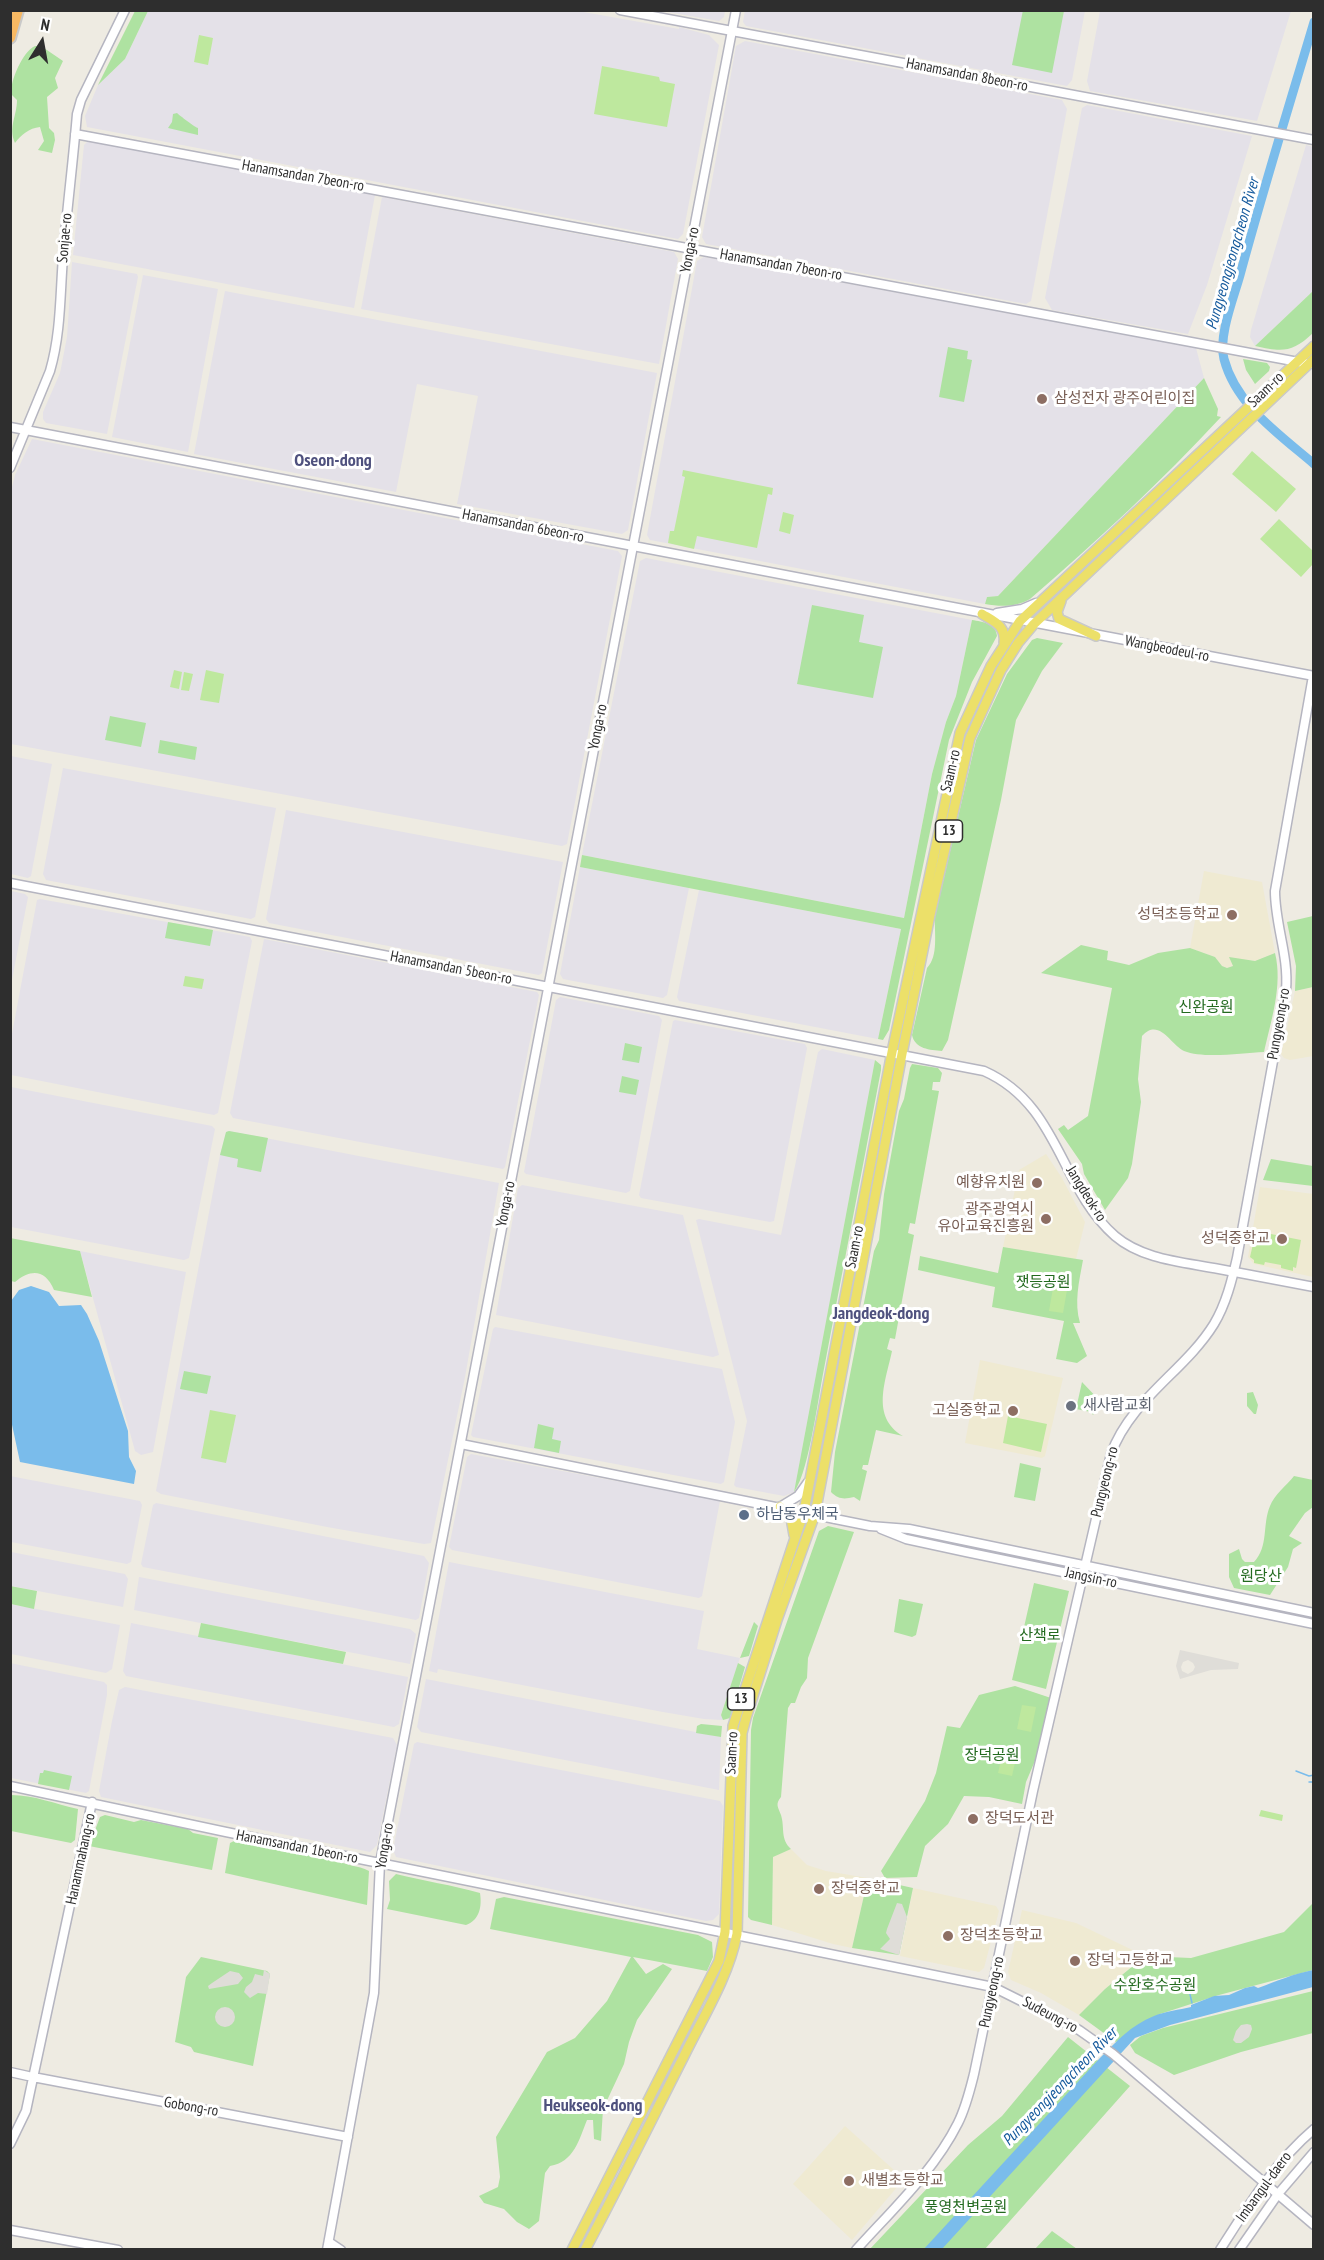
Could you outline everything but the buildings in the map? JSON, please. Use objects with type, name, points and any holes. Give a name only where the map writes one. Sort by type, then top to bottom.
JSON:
[{"type":"highway","points":[[10,38],[18,10]]},
{"type":"main road","name":"Saam-ro","points":[[572,2250],[719,1961],[725,1932],[733,1726],[804,1511],[892,1052],[960,734],[974,699],[1003,645],[1020,621],[1314,346]]},
{"type":"main road","name":"Saam-ro","points":[[585,2250],[729,1965],[737,1934],[742,1733],[777,1620],[815,1514],[902,1054],[930,915],[970,738],[1001,670],[1018,643],[1034,624],[1311,362]]},
{"type":"main road","points":[[1064,596],[1057,610],[1058,618],[1096,636]]},
{"type":"main road","points":[[982,614],[1002,627],[1005,637],[1003,645]]},
{"type":"main road","points":[[780,1507],[791,1518],[794,1541]]},
{"type":"street","name":"Sonjae-ro","points":[[10,468],[50,371],[58,334],[77,114],[81,100],[125,10]]},
{"type":"street","name":"Hanamsandan 8beon-ro","points":[[620,10],[1314,140]]},
{"type":"street","name":"Yonga-ro","points":[[328,2247],[376,1978],[380,1863],[736,10]]},
{"type":"street","name":"Hanamsandan 7beon-ro","points":[[75,134],[1037,312],[1202,345],[1296,362],[1311,362]]},
{"type":"street","name":"Hanamsandan 6beon-ro","points":[[10,427],[1020,621]]},
{"type":"street","points":[[982,614],[1022,609],[1047,597]]},
{"type":"street","name":"Wangbeodeul-ro","points":[[1020,621],[1313,676]]},
{"type":"street","name":"Pungyeong-ro","points":[[856,2250],[919,2180],[943,2149],[959,2121],[974,2074],[1032,1799],[1111,1454],[1116,1440],[1138,1409],[1209,1331],[1220,1313],[1234,1272],[1286,990],[1286,963],[1276,914],[1275,891],[1313,676]]},
{"type":"street","name":"Hanamsandan 5beon-ro","points":[[10,883],[892,1052]]},
{"type":"street","name":"Jangdeok-ro","points":[[892,1052],[984,1071],[1000,1079],[1020,1094],[1044,1123],[1088,1203],[1102,1223],[1116,1237],[1134,1248],[1162,1258],[1314,1287]]},
{"type":"street","points":[[461,1444],[804,1511]]},
{"type":"street","points":[[780,1507],[803,1491],[812,1476]]},
{"type":"street","name":"Jangsin-ro","points":[[804,1511],[870,1526],[906,1539],[1314,1624]]},
{"type":"street","name":"Jangsin-ro","points":[[870,1526],[909,1529],[1314,1613]]},
{"type":"street","name":"Hanamsandan 1beon-ro","points":[[10,1786],[92,1802],[226,1833],[725,1932]]},
{"type":"street","name":"Hanammahang-ro","points":[[10,2136],[22,2109],[31,2077],[88,1805],[92,1802]]},
{"type":"street","name":"Sudeung-ro","points":[[725,1932],[993,1987],[1050,2014],[1090,2037],[1314,2225]]},
{"type":"street","name":"Gobong-ro","points":[[10,2072],[348,2137]]},
{"type":"street","name":"Hanammahang-ro","points":[[10,2144],[26,2111],[31,2077]]},
{"type":"street","name":"Imbangul-daero","points":[[1220,2250],[1264,2182],[1293,2147],[1314,2129]]},
{"type":"street","name":"Imbangul-daero","points":[[1239,2250],[1278,2194],[1314,2152]]},
{"type":"street","points":[[10,2230],[118,2250]]},
{"type":"street","points":[[328,2247],[341,2250]]},
{"type":"shaded area","points":[[745,10],[1085,11],[1072,80],[1067,86],[746,26],[743,22]]},
{"type":"shaded area","points":[[148,11],[578,11],[679,29],[679,27],[709,35],[719,45],[683,234],[678,239],[87,127],[85,116],[98,85],[125,59]]},
{"type":"shaded area","points":[[662,11],[725,11],[724,17],[719,21]]},
{"type":"shaded area","points":[[1100,11],[1291,11],[1257,121],[1090,91],[1087,81]]},
{"type":"shaded area","points":[[745,41],[1062,100],[1067,109],[1031,301],[1026,304],[706,244],[702,237],[736,46]]},
{"type":"shaded area","points":[[1087,105],[1252,136],[1207,285],[1188,334],[1052,310],[1045,298],[1082,108]]},
{"type":"shaded area","points":[[88,141],[375,195],[354,308],[73,255],[84,145]]},
{"type":"shaded area","points":[[1306,145],[1313,147],[1313,291],[1255,346],[1250,337],[1251,330]]},
{"type":"shaded area","points":[[382,197],[674,252],[678,259],[659,364],[361,309]]},
{"type":"shaded area","points":[[704,257],[1196,348],[1204,378],[998,596],[987,597],[985,604],[650,540],[647,535],[697,261]]},
{"type":"shaded area","points":[[72,262],[137,274],[138,277],[107,434],[46,423],[43,419],[43,412],[60,373],[67,337]]},
{"type":"shaded area","points":[[143,275],[218,289],[188,452],[112,437]]},
{"type":"shaded area","points":[[225,291],[657,373],[628,530],[622,534],[457,504],[478,396],[417,384],[396,492],[194,454]]},
{"type":"shaded area","points":[[32,439],[618,551],[622,556],[567,844],[562,846],[11,744],[11,491],[15,475]]},
{"type":"shaded area","points":[[646,558],[972,620],[956,696],[946,722],[932,774],[904,918],[582,855],[640,561]]},
{"type":"shaded area","points":[[11,756],[52,764],[31,876],[28,878],[11,874]]},
{"type":"shaded area","points":[[63,768],[276,808],[255,917],[251,919],[46,880],[43,874]]},
{"type":"shaded area","points":[[286,810],[563,862],[542,973],[539,975],[269,923],[266,919]]},
{"type":"shaded area","points":[[580,867],[689,888],[667,995],[663,998],[563,979],[560,974]]},
{"type":"shaded area","name":"성덕초등학교","points":[[1204,871],[1262,882],[1275,953],[1255,961],[1230,958],[1233,966],[1227,968],[1222,966],[1215,957],[1190,948]]},
{"type":"shaded area","points":[[699,890],[901,929],[878,1039],[679,1001],[677,997]]},
{"type":"shaded area","points":[[11,891],[25,894],[28,897],[11,985]]},
{"type":"shaded area","points":[[37,900],[250,937],[252,941],[218,1113],[214,1115],[11,1075],[11,1039]]},
{"type":"shaded area","points":[[264,939],[537,992],[539,995],[505,1167],[503,1169],[233,1118],[230,1113]]},
{"type":"shaded area","points":[[1313,987],[1313,1056],[1290,1060],[1284,1058],[1281,1054],[1295,991]]},
{"type":"shaded area","points":[[560,997],[659,1016],[662,1020],[630,1191],[626,1193],[524,1172],[556,1000]]},
{"type":"shaded area","points":[[675,1020],[805,1044],[807,1048],[774,1221],[641,1198],[639,1195]]},
{"type":"shaded area","points":[[822,1049],[875,1060],[794,1492],[784,1496],[734,1485],[747,1421],[696,1220],[781,1235],[818,1052]]},
{"type":"shaded area","points":[[11,1087],[212,1126],[215,1129],[189,1258],[184,1260],[11,1227]]},
{"type":"shaded area","points":[[226,1132],[499,1183],[465,1377],[431,1543],[424,1544],[327,1527],[161,1494],[156,1491],[220,1155]]},
{"type":"shaded area","name":"광주광역시 유아교육진흥원","points":[[1046,1154],[1062,1178],[1085,1222],[1076,1259],[1003,1247],[1019,1170]]},
{"type":"shaded area","points":[[522,1185],[683,1215],[719,1355],[713,1357],[496,1315],[518,1188]]},
{"type":"shaded area","name":"성덕중학교","points":[[1260,1187],[1313,1194],[1313,1277],[1254,1264],[1248,1257]]},
{"type":"shaded area","points":[[80,1251],[186,1272],[153,1452],[141,1455],[135,1451]]},
{"type":"shaded area","points":[[495,1327],[722,1369],[735,1422],[724,1482],[721,1484],[473,1437],[471,1435]]},
{"type":"shaded area","name":"고실중학교","points":[[980,1360],[1063,1378],[1045,1456],[1042,1458],[965,1443]]},
{"type":"shaded area","points":[[471,1454],[720,1501],[702,1596],[699,1598],[452,1550],[449,1547],[467,1457]]},
{"type":"shaded area","points":[[10,1476],[140,1501],[142,1505],[131,1562],[127,1564],[11,1542]]},
{"type":"shaded area","points":[[156,1503],[424,1556],[429,1563],[419,1618],[416,1620],[143,1567],[141,1564],[153,1505]]},
{"type":"shaded area","points":[[11,1552],[125,1574],[128,1579],[123,1607],[11,1586]]},
{"type":"shaded area","points":[[449,1562],[704,1611],[697,1649],[740,1658],[721,1714],[723,1720],[663,1712],[438,1669],[437,1673],[429,1671]]},
{"type":"shaded area","points":[[139,1577],[410,1629],[416,1634],[410,1664],[134,1610]]},
{"type":"shaded area","points":[[10,1604],[120,1625],[112,1669],[106,1673],[11,1654]]},
{"type":"shaded area","points":[[131,1623],[408,1677],[399,1724],[394,1727],[126,1676],[123,1671]]},
{"type":"shaded area","points":[[1180,1650],[1239,1663],[1238,1669],[1211,1670],[1180,1679],[1176,1666]],"holes":[[[1188,1660],[1195,1667],[1193,1671],[1188,1674],[1182,1671],[1183,1662]]]},
{"type":"shaded area","points":[[10,1663],[104,1682],[107,1685],[89,1791],[86,1793],[11,1778]]},
{"type":"shaded area","points":[[426,1679],[721,1737],[719,1790],[421,1732],[417,1727]]},
{"type":"shaded area","points":[[125,1687],[393,1738],[397,1745],[377,1845],[370,1852],[101,1797],[99,1791],[112,1721],[119,1690]]},
{"type":"shaded area","points":[[417,1742],[720,1801],[723,1806],[719,1914],[713,1920],[706,1921],[396,1857],[393,1850],[414,1744]]},
{"type":"shaded area","name":"장덕중학교","points":[[791,1849],[807,1865],[826,1871],[868,1878],[852,1948],[772,1925],[773,1856]]},
{"type":"shaded area","name":"장덕초등학교","points":[[913,1888],[996,1906],[999,1911],[984,1968],[979,1972],[900,1956]]},
{"type":"shaded area","points":[[897,1903],[902,1904],[907,1917],[899,1955],[880,1949],[890,1939],[886,1933]]},
{"type":"shaded area","name":"장덕 고등학교","points":[[1022,1910],[1076,1923],[1145,1956],[1105,1989],[1079,2015],[1041,1993],[1011,1980],[1008,1972]]},
{"type":"shaded area","points":[[264,1970],[270,1974],[267,1994],[258,1993],[250,1998],[244,1992],[246,1987],[252,1982],[255,1974],[263,1976]]},
{"type":"shaded area","points":[[230,1971],[239,1973],[243,1978],[238,1984],[209,1989],[208,1986]]},
{"type":"shaded area","points":[[225,2007],[232,2010],[235,2017],[232,2024],[225,2027],[218,2024],[215,2017],[218,2010]]},
{"type":"shaded area","points":[[1241,2025],[1251,2025],[1252,2029],[1249,2037],[1241,2043],[1236,2043],[1233,2040],[1236,2031]]},
{"type":"shaded area","name":"새별초등학교","points":[[845,2126],[904,2179],[852,2240],[793,2184]]},
{"type":"green space","points":[[1023,10],[1064,11],[1052,73],[1012,65]]},
{"type":"green space","points":[[135,11],[148,11],[125,59],[98,85]]},
{"type":"green space","points":[[199,35],[213,38],[208,65],[194,62]]},
{"type":"green space","points":[[35,46],[41,46],[63,61],[55,78],[58,88],[47,97],[49,128],[54,133],[55,140],[52,153],[38,150],[44,141],[40,127],[26,132],[15,143],[12,132],[17,100],[11,94],[11,88],[22,60]]},
{"type":"green space","points":[[602,66],[659,77],[660,81],[675,84],[667,127],[594,114]]},
{"type":"green space","points":[[177,113],[198,128],[198,135],[168,128],[173,114]]},
{"type":"green space","points":[[1313,291],[1313,333],[1306,340],[1293,347],[1280,350],[1255,346]]},
{"type":"green space","points":[[948,347],[968,351],[967,359],[972,360],[964,402],[939,397]]},
{"type":"green space","points":[[1243,359],[1267,363],[1270,367],[1269,371],[1255,384],[1246,370]]},
{"type":"green space","points":[[1204,378],[1218,409],[1217,416],[1221,417],[1175,465],[1128,511],[1030,599],[1008,606],[985,604],[987,597],[998,596]]},
{"type":"green space","points":[[1252,451],[1296,489],[1276,512],[1232,474]]},
{"type":"green space","points":[[683,470],[773,488],[772,495],[768,494],[757,548],[697,536],[694,549],[668,543],[670,531],[674,531],[685,477],[682,476]]},
{"type":"green space","points":[[783,512],[794,515],[790,534],[779,531]]},
{"type":"green space","points":[[1279,519],[1313,551],[1313,564],[1301,577],[1260,539]]},
{"type":"green space","points":[[812,605],[864,615],[859,642],[883,647],[873,698],[797,684]]},
{"type":"green space","points":[[972,620],[992,626],[997,636],[972,682],[949,740],[889,1030],[883,1040],[878,1039],[901,929],[580,867],[582,855],[904,918],[932,774],[946,722],[956,696]]},
{"type":"green space","points":[[1037,638],[1063,643],[1042,671],[1016,720],[1001,800],[948,1040],[942,1051],[928,1049],[916,1043],[912,1035],[927,968],[933,957],[935,916],[976,740],[1007,674],[1032,640]]},
{"type":"green space","points":[[174,670],[182,672],[179,689],[170,687]]},
{"type":"green space","points":[[206,670],[224,674],[219,703],[200,700]]},
{"type":"green space","points":[[184,672],[193,674],[189,691],[181,690]]},
{"type":"green space","points":[[110,716],[146,723],[141,747],[105,740]]},
{"type":"green space","points":[[160,740],[197,747],[195,760],[158,753]]},
{"type":"green space","points":[[1313,916],[1313,987],[1295,991],[1296,966],[1287,922]]},
{"type":"green space","points":[[168,922],[213,930],[210,946],[165,938]]},
{"type":"green space","name":"신완공원","points":[[1081,945],[1108,951],[1107,960],[1129,965],[1158,953],[1190,948],[1215,957],[1222,966],[1227,968],[1233,966],[1229,957],[1255,961],[1275,953],[1277,965],[1277,990],[1264,1052],[1202,1055],[1184,1051],[1164,1034],[1154,1029],[1142,1036],[1138,1079],[1141,1102],[1132,1164],[1128,1178],[1105,1210],[1084,1174],[1082,1164],[1058,1129],[1064,1125],[1068,1130],[1088,1116],[1112,988],[1041,973]]},
{"type":"green space","points":[[185,976],[204,979],[202,989],[183,986]]},
{"type":"green space","points":[[625,1043],[642,1047],[639,1063],[622,1060]]},
{"type":"green space","points":[[875,1060],[881,1065],[881,1070],[812,1436],[804,1470],[794,1492]]},
{"type":"green space","points":[[912,1064],[938,1068],[942,1073],[940,1082],[933,1082],[932,1090],[939,1091],[915,1224],[910,1223],[908,1233],[914,1235],[895,1339],[890,1338],[887,1349],[892,1351],[884,1386],[883,1408],[893,1428],[903,1436],[876,1430],[868,1465],[863,1465],[862,1469],[867,1471],[860,1501],[854,1497],[839,1498],[831,1492],[835,1452],[874,1251],[879,1240],[884,1194],[899,1111]]},
{"type":"green space","points":[[622,1076],[639,1080],[636,1095],[619,1092]]},
{"type":"green space","points":[[226,1132],[268,1138],[261,1172],[237,1167],[238,1159],[220,1155]]},
{"type":"green space","points":[[1271,1159],[1313,1166],[1313,1186],[1263,1180]]},
{"type":"green space","points":[[1256,1231],[1301,1240],[1296,1268],[1293,1267],[1293,1271],[1281,1268],[1281,1265],[1265,1262],[1264,1265],[1254,1263],[1250,1257]]},
{"type":"green space","points":[[10,1238],[80,1251],[92,1297],[54,1290],[46,1278],[37,1273],[27,1275],[15,1282],[11,1281]]},
{"type":"green space","name":"잿등공원","points":[[1003,1247],[1083,1260],[1077,1300],[1080,1323],[1073,1323],[1087,1356],[1077,1363],[1056,1359],[1064,1321],[992,1307],[995,1287],[918,1270],[920,1256],[998,1273]]},
{"type":"green space","points":[[1053,1288],[1067,1290],[1063,1313],[1049,1311]]},
{"type":"green space","points":[[184,1371],[211,1376],[207,1394],[180,1389]]},
{"type":"green space","points":[[1082,1382],[1101,1402],[1093,1415],[1091,1412],[1076,1409]]},
{"type":"green space","points":[[1253,1392],[1258,1405],[1256,1414],[1247,1406],[1247,1393]]},
{"type":"green space","points":[[210,1410],[236,1415],[226,1463],[201,1458]]},
{"type":"green space","points":[[1008,1416],[1047,1424],[1041,1452],[1003,1443]]},
{"type":"green space","points":[[538,1424],[554,1428],[552,1439],[561,1441],[559,1453],[534,1448]]},
{"type":"green space","points":[[1020,1463],[1041,1468],[1035,1501],[1014,1497]]},
{"type":"green space","name":"원당산","points":[[1294,1476],[1313,1480],[1313,1507],[1305,1513],[1289,1536],[1302,1543],[1293,1549],[1288,1567],[1270,1595],[1234,1588],[1229,1577],[1229,1554],[1239,1549],[1245,1562],[1254,1562],[1259,1556],[1272,1502]]},
{"type":"green space","points":[[828,1526],[854,1532],[808,1658],[807,1678],[795,1703],[791,1703],[788,1708],[781,1797],[778,1808],[784,1837],[791,1849],[773,1857],[772,1925],[751,1920],[748,1917],[751,1730],[753,1718],[819,1531]]},
{"type":"green space","name":"산책로","points":[[1034,1583],[1069,1591],[1046,1689],[1012,1680]]},
{"type":"green space","points":[[10,1586],[37,1591],[34,1609],[11,1604]]},
{"type":"green space","points":[[899,1599],[923,1604],[916,1635],[912,1637],[894,1632]]},
{"type":"green space","points":[[754,1622],[758,1626],[749,1656],[740,1658]]},
{"type":"green space","points":[[201,1623],[346,1652],[343,1664],[198,1637]]},
{"type":"green space","points":[[738,1663],[745,1667],[730,1718],[723,1720],[721,1715]]},
{"type":"green space","name":"장덕공원","points":[[1015,1686],[1054,1699],[1043,1742],[1026,1782],[1022,1804],[989,1797],[964,1796],[948,1824],[925,1846],[917,1877],[885,1878],[881,1871],[925,1801],[936,1773],[947,1726],[960,1728],[979,1695]]},
{"type":"green space","points":[[1022,1705],[1036,1707],[1031,1732],[1017,1729]]},
{"type":"green space","points":[[701,1724],[722,1726],[721,1737],[696,1733],[697,1726]]},
{"type":"green space","points":[[1001,1760],[1015,1763],[1012,1776],[998,1773]]},
{"type":"green space","points":[[44,1770],[72,1776],[69,1790],[38,1784],[40,1773]]},
{"type":"green space","points":[[11,1795],[36,1798],[78,1809],[75,1840],[71,1843],[11,1831]]},
{"type":"green space","points":[[1261,1810],[1283,1815],[1282,1821],[1259,1816]]},
{"type":"green space","points":[[105,1815],[134,1822],[141,1820],[188,1829],[193,1833],[218,1838],[212,1870],[89,1846],[100,1817]]},
{"type":"green space","points":[[234,1841],[335,1859],[369,1871],[367,1905],[225,1873],[230,1843]]},
{"type":"green space","points":[[396,1874],[480,1893],[481,1903],[477,1916],[466,1925],[387,1909],[390,1900],[389,1881]]},
{"type":"green space","points":[[868,1878],[913,1888],[899,1955],[852,1948]]},
{"type":"green space","points":[[504,1897],[698,1935],[712,1942],[713,1957],[707,1971],[633,1957],[646,1974],[663,1964],[672,1969],[637,2020],[624,2064],[603,2109],[601,2141],[594,2139],[593,2120],[587,2120],[570,2155],[558,2164],[550,2166],[545,2173],[539,2221],[529,2229],[517,2222],[504,2209],[484,2203],[479,2196],[498,2187],[500,2177],[496,2137],[547,2052],[575,2038],[607,2001],[631,1957],[490,1929],[496,1899]]},
{"type":"green space","name":"수완호수공원","points":[[1313,1903],[1313,1970],[1219,1995],[1160,2014],[1116,2042],[1079,2015],[1105,1989],[1145,1956],[1191,1958],[1284,1932]]},
{"type":"green space","points":[[201,1957],[267,1971],[270,1974],[253,2066],[194,2052],[191,2047],[175,2042],[186,1977]]},
{"type":"green space","name":"수완호수공원","points":[[1313,1991],[1313,2033],[1241,2052],[1174,2075],[1135,2053],[1130,2045],[1141,2036],[1163,2028]]},
{"type":"green space","name":"풍영천변공원","points":[[1068,2037],[1130,2086],[985,2249],[869,2250],[968,2145],[1002,2116]]},
{"type":"green space","points":[[1052,2231],[1077,2249],[1035,2249]]},
{"type":"water","points":[[31,1286],[49,1292],[59,1306],[81,1305],[87,1314],[99,1341],[128,1431],[129,1457],[136,1471],[134,1484],[20,1462],[11,1420],[11,1301],[19,1290]]},
{"type":"water","points":[[1313,1970],[1313,1987],[1170,2025],[1135,2038],[942,2249],[923,2250],[1099,2059],[1131,2029],[1154,2016],[1191,2007],[1191,2005],[1214,1996],[1229,1995],[1254,1986],[1258,1988]]},
{"type":"waterway","name":"Pungyeongjeongcheon River","points":[[1314,22],[1223,339],[1224,359],[1238,391],[1260,418],[1314,464]]},
{"type":"waterway","points":[[1296,1771],[1309,1776],[1314,1775]]},
{"type":"waterway","points":[[1309,1782],[1314,1782]]},
{"type":"waterway","points":[[1189,1990],[1192,2003]]},
{"type":"place","name":"삼성전자 광주어린이집","points":[[1042,399]]},
{"type":"place","name":"성덕초등학교","points":[[1232,915]]},
{"type":"place","name":"예향유치원","points":[[1037,1183]]},
{"type":"place","name":"광주광역시 유아교육진흥원","points":[[1046,1219]]},
{"type":"place","name":"성덕중학교","points":[[1282,1239]]},
{"type":"place","name":"새사람교회","points":[[1071,1406]]},
{"type":"place","name":"고실중학교","points":[[1013,1411]]},
{"type":"place","name":"하남동우체국","points":[[744,1515]]},
{"type":"place","name":"장덕도서관","points":[[973,1819]]},
{"type":"place","name":"장덕중학교","points":[[819,1889]]},
{"type":"place","name":"장덕초등학교","points":[[948,1936]]},
{"type":"place","name":"장덕 고등학교","points":[[1075,1961]]},
{"type":"place","name":"새별초등학교","points":[[849,2181]]},
{"type":"district","name":"Oseon-dong","points":[[333,461]]},
{"type":"district","name":"Jangdeok-dong","points":[[881,1314]]},
{"type":"district","name":"Heukseok-dong","points":[[593,2106]]}]
